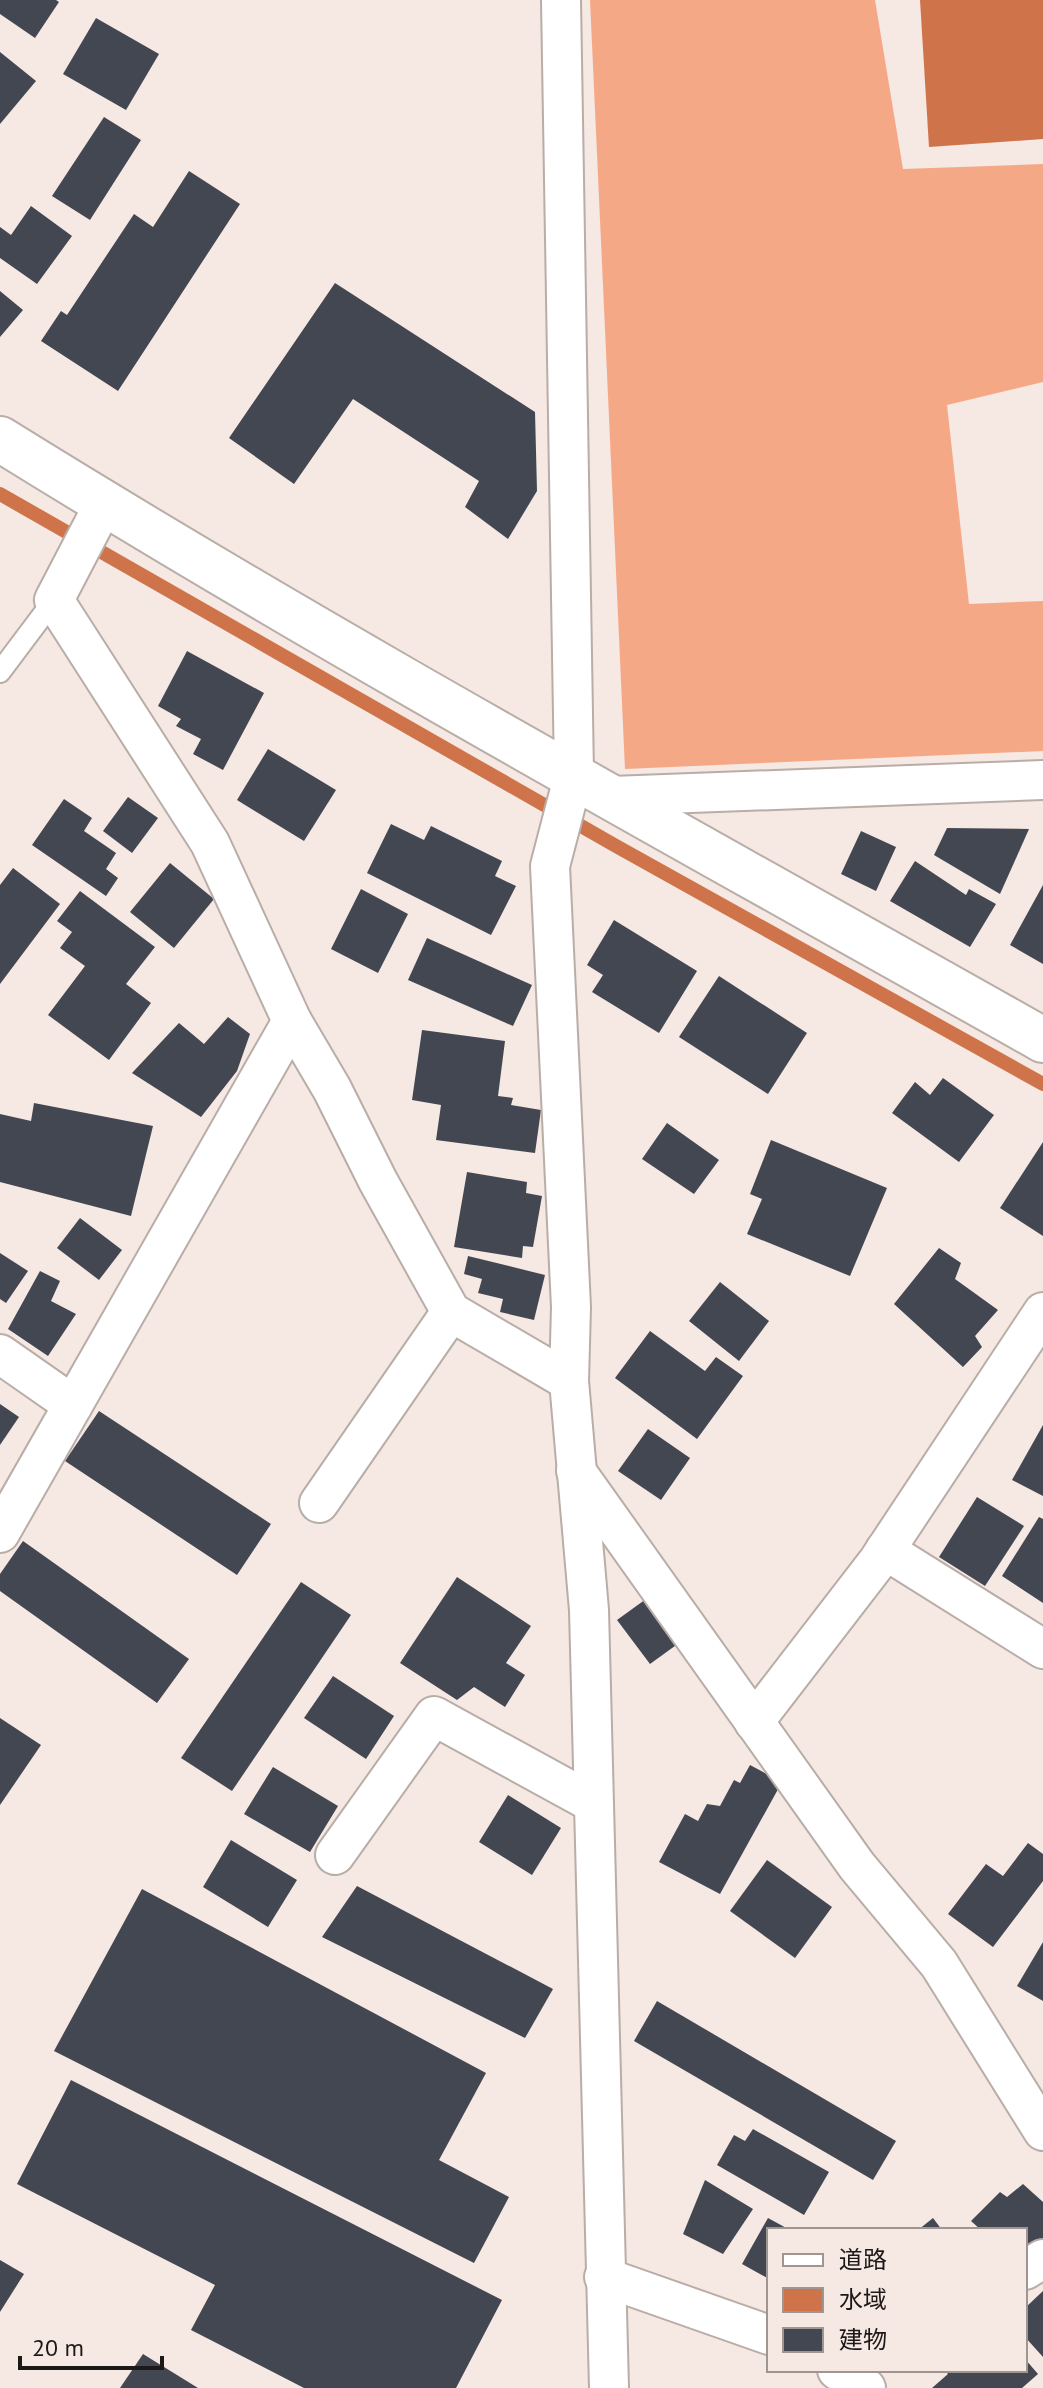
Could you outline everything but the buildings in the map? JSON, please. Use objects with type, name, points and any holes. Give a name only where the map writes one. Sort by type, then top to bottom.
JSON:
[{"type":"street","points":[[561,0],[572,783],[550,866],[571,1307],[569,1381],[589,1610],[609,2388]]},
{"type":"street","points":[[0,439],[99,513],[572,783],[612,796],[1043,1040]]},
{"type":"street","points":[[99,513],[54,600],[210,843],[292,1021],[332,1089],[378,1181],[451,1312],[569,1381]]},
{"type":"street","points":[[612,796],[1043,780]]},
{"type":"street","points":[[0,1533],[292,1021]]},
{"type":"street","points":[[319,1503],[451,1312]]},
{"type":"street","points":[[754,1722],[885,1550],[1043,1312]]},
{"type":"street","points":[[0,1354],[73,1405]]},
{"type":"street","points":[[575,1469],[857,1866],[939,1964],[1043,2131]]},
{"type":"street","points":[[885,1550],[1043,1649]]},
{"type":"street","points":[[335,1855],[434,1716],[593,1803]]},
{"type":"street","points":[[604,2277],[767,2334]]},
{"type":"street","points":[[840,2372],[866,2388]]},
{"type":"street","points":[[874,2388],[892,2372]]},
{"type":"lane","points":[[0,672],[54,600]]},
{"type":"shaded area","points":[[590,0],[875,0],[903,169],[1043,164],[1043,382],[947,405],[969,604],[1043,601],[1043,751],[625,769]]},
{"type":"water","points":[[920,0],[1043,0],[1043,139],[929,147]]},
{"type":"waterway","points":[[0,494],[616,846],[1043,1084]]}]
